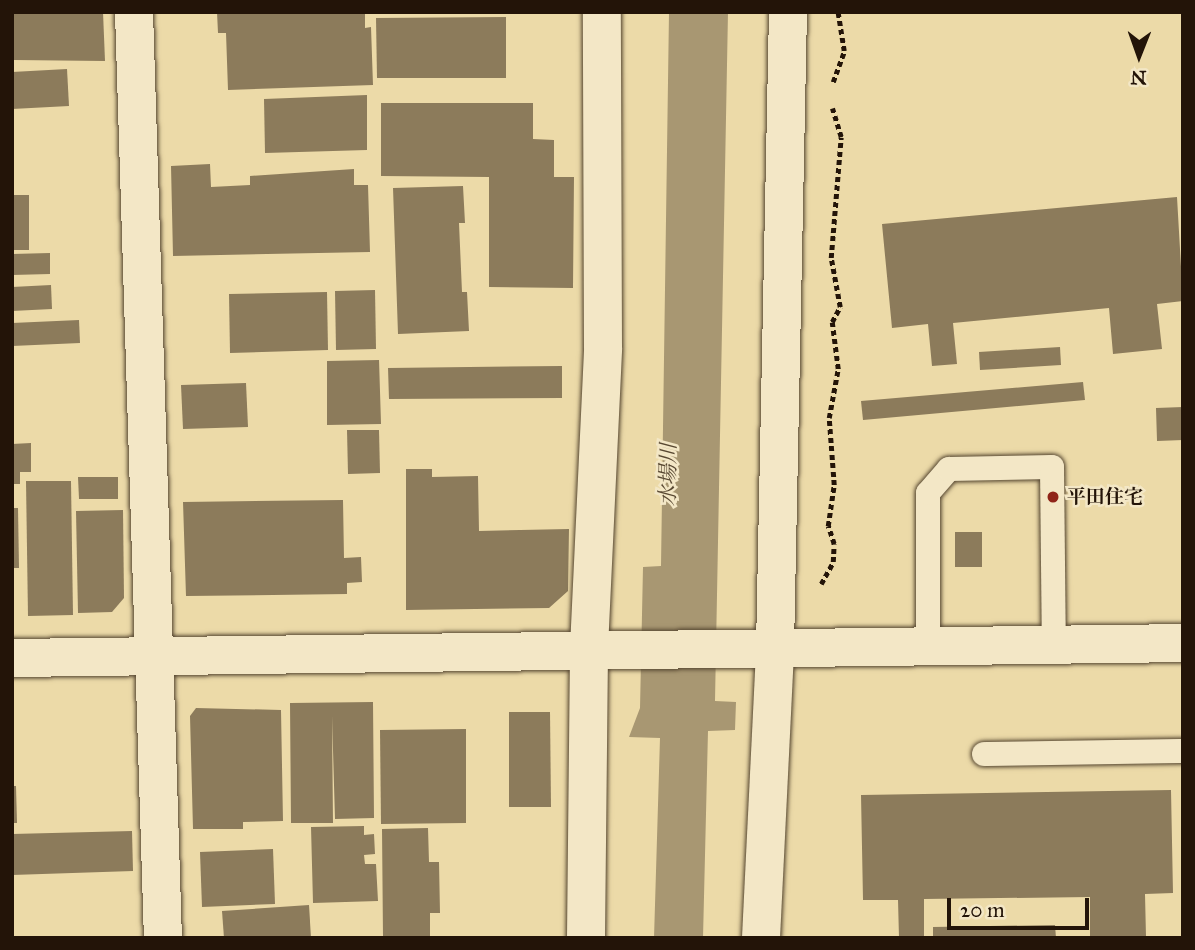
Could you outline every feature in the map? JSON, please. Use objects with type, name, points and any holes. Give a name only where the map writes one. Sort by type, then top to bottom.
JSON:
[{"type":"street","points":[[134,12],[163,938]]},
{"type":"street","points":[[586,938],[602,648],[602,12]]},
{"type":"street","points":[[761,938],[761,648],[788,12]]},
{"type":"street","points":[[12,658],[602,648],[1183,643]]},
{"type":"lane","points":[[928,646],[928,493],[949,469],[1039,467],[1052,467],[1054,644]]},
{"type":"lane","points":[[984,754],[1183,751]]},
{"type":"path","points":[[821,592],[834,544],[828,526],[834,485],[829,418],[838,369],[832,322],[840,307],[832,242],[842,161],[832,83],[844,51],[838,12]]},
{"type":"water","name":"水場川","points":[[669,12],[728,12],[715,701],[736,702],[735,730],[708,731],[703,938],[654,938],[660,738],[629,737],[640,708],[643,567],[661,566]]},
{"type":"building","points":[[12,12],[103,12],[105,61],[14,60]]},
{"type":"building","points":[[217,12],[365,12],[365,28],[371,27],[373,85],[228,90],[226,33],[218,33]]},
{"type":"building","points":[[506,17],[506,78],[377,78],[376,18]]},
{"type":"building","points":[[67,69],[69,106],[12,109],[12,72]]},
{"type":"building","points":[[367,95],[367,150],[265,153],[264,99]]},
{"type":"building","points":[[381,103],[533,103],[533,139],[554,140],[554,177],[574,177],[573,288],[489,287],[489,177],[381,176]]},
{"type":"building","points":[[210,164],[211,187],[250,185],[250,176],[354,169],[354,185],[368,185],[370,252],[173,256],[171,166]]},
{"type":"building","points":[[463,186],[465,223],[459,223],[462,292],[467,292],[469,331],[398,334],[393,188]]},
{"type":"building","points":[[12,195],[29,195],[29,250],[12,250]]},
{"type":"building","points":[[1177,197],[1183,301],[1157,304],[1162,349],[1113,354],[1109,308],[953,323],[957,364],[932,366],[928,324],[892,328],[882,224]]},
{"type":"building","points":[[50,253],[50,274],[12,275],[12,254]]},
{"type":"building","points":[[51,285],[52,309],[12,311],[12,287]]},
{"type":"building","points":[[375,290],[376,349],[336,350],[335,291]]},
{"type":"building","points":[[327,292],[328,350],[230,353],[229,294]]},
{"type":"building","points":[[79,320],[80,343],[12,346],[12,323]]},
{"type":"building","points":[[1060,347],[1061,365],[980,370],[979,352]]},
{"type":"building","points":[[379,360],[381,424],[327,425],[327,361]]},
{"type":"building","points":[[562,366],[562,398],[389,399],[388,368]]},
{"type":"building","points":[[1083,382],[1085,400],[863,420],[861,401]]},
{"type":"building","points":[[246,383],[248,427],[183,429],[181,385]]},
{"type":"building","points":[[1183,407],[1183,440],[1157,441],[1156,408]]},
{"type":"building","points":[[347,430],[379,430],[380,473],[348,474]]},
{"type":"building","points":[[31,443],[31,472],[20,472],[20,484],[12,484],[12,444]]},
{"type":"building","points":[[406,469],[432,469],[432,477],[478,476],[479,531],[569,529],[568,591],[549,608],[406,610]]},
{"type":"building","points":[[78,477],[118,477],[118,499],[79,499]]},
{"type":"building","points":[[26,481],[71,481],[73,615],[28,616]]},
{"type":"building","points":[[343,500],[344,558],[361,557],[362,582],[347,583],[347,594],[186,596],[183,502]]},
{"type":"building","points":[[12,508],[18,508],[19,568],[12,568]]},
{"type":"building","points":[[123,510],[124,598],[112,612],[78,613],[76,511]]},
{"type":"building","points":[[955,532],[982,532],[982,567],[955,567]]},
{"type":"building","points":[[373,702],[374,818],[335,819],[332,716],[333,823],[291,823],[290,703]]},
{"type":"building","points":[[196,708],[281,710],[283,821],[243,822],[243,829],[193,829],[190,716]]},
{"type":"building","points":[[509,712],[550,712],[551,807],[509,807]]},
{"type":"building","points":[[466,729],[466,823],[381,824],[380,730]]},
{"type":"building","points":[[12,786],[16,786],[17,823],[12,823]]},
{"type":"building","points":[[1171,790],[1173,893],[1145,894],[1146,937],[1090,938],[1090,897],[924,899],[924,938],[899,938],[898,900],[863,900],[861,795]]},
{"type":"building","points":[[364,826],[364,835],[374,834],[375,854],[364,855],[365,864],[376,864],[378,901],[313,903],[311,827]]},
{"type":"building","points":[[428,828],[429,862],[439,862],[440,913],[430,913],[430,938],[383,938],[382,829]]},
{"type":"building","points":[[132,831],[133,871],[12,875],[12,834]]},
{"type":"building","points":[[273,849],[275,904],[202,907],[200,852]]},
{"type":"building","points":[[309,905],[311,938],[224,938],[222,911]]},
{"type":"building","points":[[1055,925],[1056,938],[933,938],[933,927]]},
{"type":"place","name":"平田住宅","points":[[1053,497]]}]
